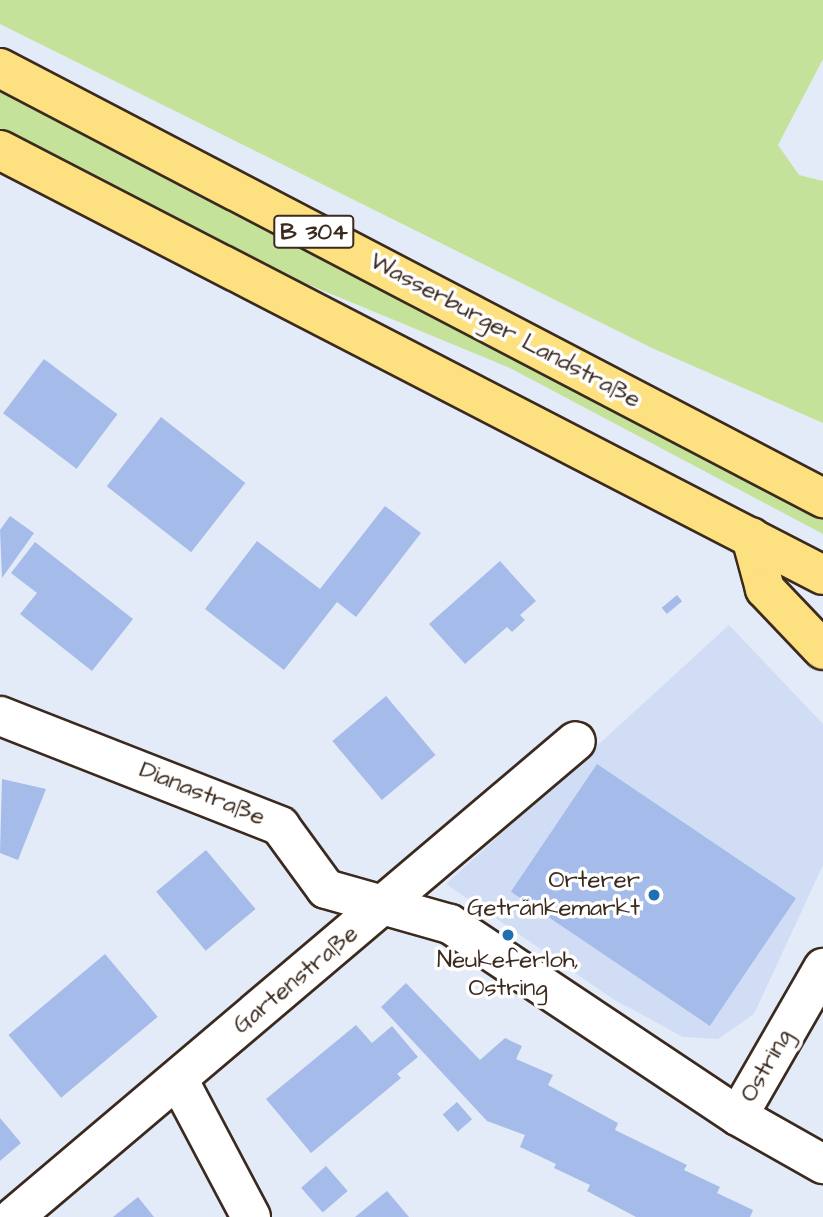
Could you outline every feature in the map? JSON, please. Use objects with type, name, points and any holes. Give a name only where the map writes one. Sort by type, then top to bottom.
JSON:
[{"type":"main road","name":"Wasserburger Landstraße","points":[[0,68],[823,498]]},
{"type":"main road","name":"B 304","points":[[0,150],[823,575]]},
{"type":"main road","points":[[751,537],[765,589],[823,650]]},
{"type":"street","name":"Dianastraße","points":[[0,716],[280,826],[326,889],[450,924],[738,1116]]},
{"type":"street","name":"Gartenstraße","points":[[14,1217],[576,741]]},
{"type":"street","name":"Ostring","points":[[823,968],[738,1116],[823,1164]]},
{"type":"street","points":[[178,1079],[251,1217]]},
{"type":"shaded area","points":[[729,625],[823,724],[823,865],[754,1014],[718,1039],[683,1037],[613,999],[446,884]]},
{"type":"green space","points":[[0,0],[823,0],[823,59],[778,145],[799,175],[823,181],[823,423],[652,348],[0,24]]},
{"type":"green space","points":[[0,92],[823,519],[823,534],[510,368],[266,267],[0,130]]},
{"type":"building","points":[[44,359],[117,414],[77,469],[3,413]]},
{"type":"building","points":[[161,417],[245,483],[191,552],[107,486]]},
{"type":"building","points":[[385,506],[421,533],[356,617],[337,602],[284,670],[205,609],[257,541],[320,589]]},
{"type":"building","points":[[10,516],[34,533],[2,578],[0,530]]},
{"type":"building","points":[[35,542],[133,619],[92,671],[20,614],[37,593],[11,573]]},
{"type":"building","points":[[500,561],[536,601],[520,615],[525,620],[512,632],[507,627],[465,664],[429,624]]},
{"type":"building","points":[[677,595],[682,601],[667,614],[662,608]]},
{"type":"building","points":[[386,696],[435,755],[382,800],[332,741]]},
{"type":"building","name":"Orterer Getränkemarkt","points":[[597,764],[796,898],[710,1026],[511,892]]},
{"type":"building","points":[[2,779],[46,789],[18,860],[0,853]]},
{"type":"building","points":[[206,850],[255,909],[206,951],[156,892]]},
{"type":"building","points":[[105,954],[158,1017],[61,1098],[8,1035]]},
{"type":"building","points":[[406,983],[480,1060],[505,1038],[522,1046],[516,1059],[553,1075],[548,1085],[618,1123],[615,1130],[687,1165],[684,1170],[720,1187],[717,1193],[753,1210],[750,1217],[636,1217],[587,1191],[590,1185],[554,1168],[556,1164],[520,1147],[525,1135],[487,1121],[381,1007]]},
{"type":"building","points":[[356,1025],[372,1043],[392,1026],[418,1057],[397,1074],[401,1078],[311,1153],[266,1099]]},
{"type":"building","points":[[457,1102],[472,1119],[458,1132],[443,1114]]},
{"type":"building","points":[[0,1118],[21,1143],[0,1161]]},
{"type":"building","points":[[326,1166],[348,1191],[323,1213],[301,1188]]},
{"type":"building","points":[[387,1191],[409,1217],[355,1217]]},
{"type":"building","points":[[138,1197],[154,1217],[113,1217]]},
{"type":"place","name":"Orterer Getränkemarkt","points":[[654,895]]},
{"type":"place","name":"Neukeferloh, Ostring","points":[[508,935]]}]
